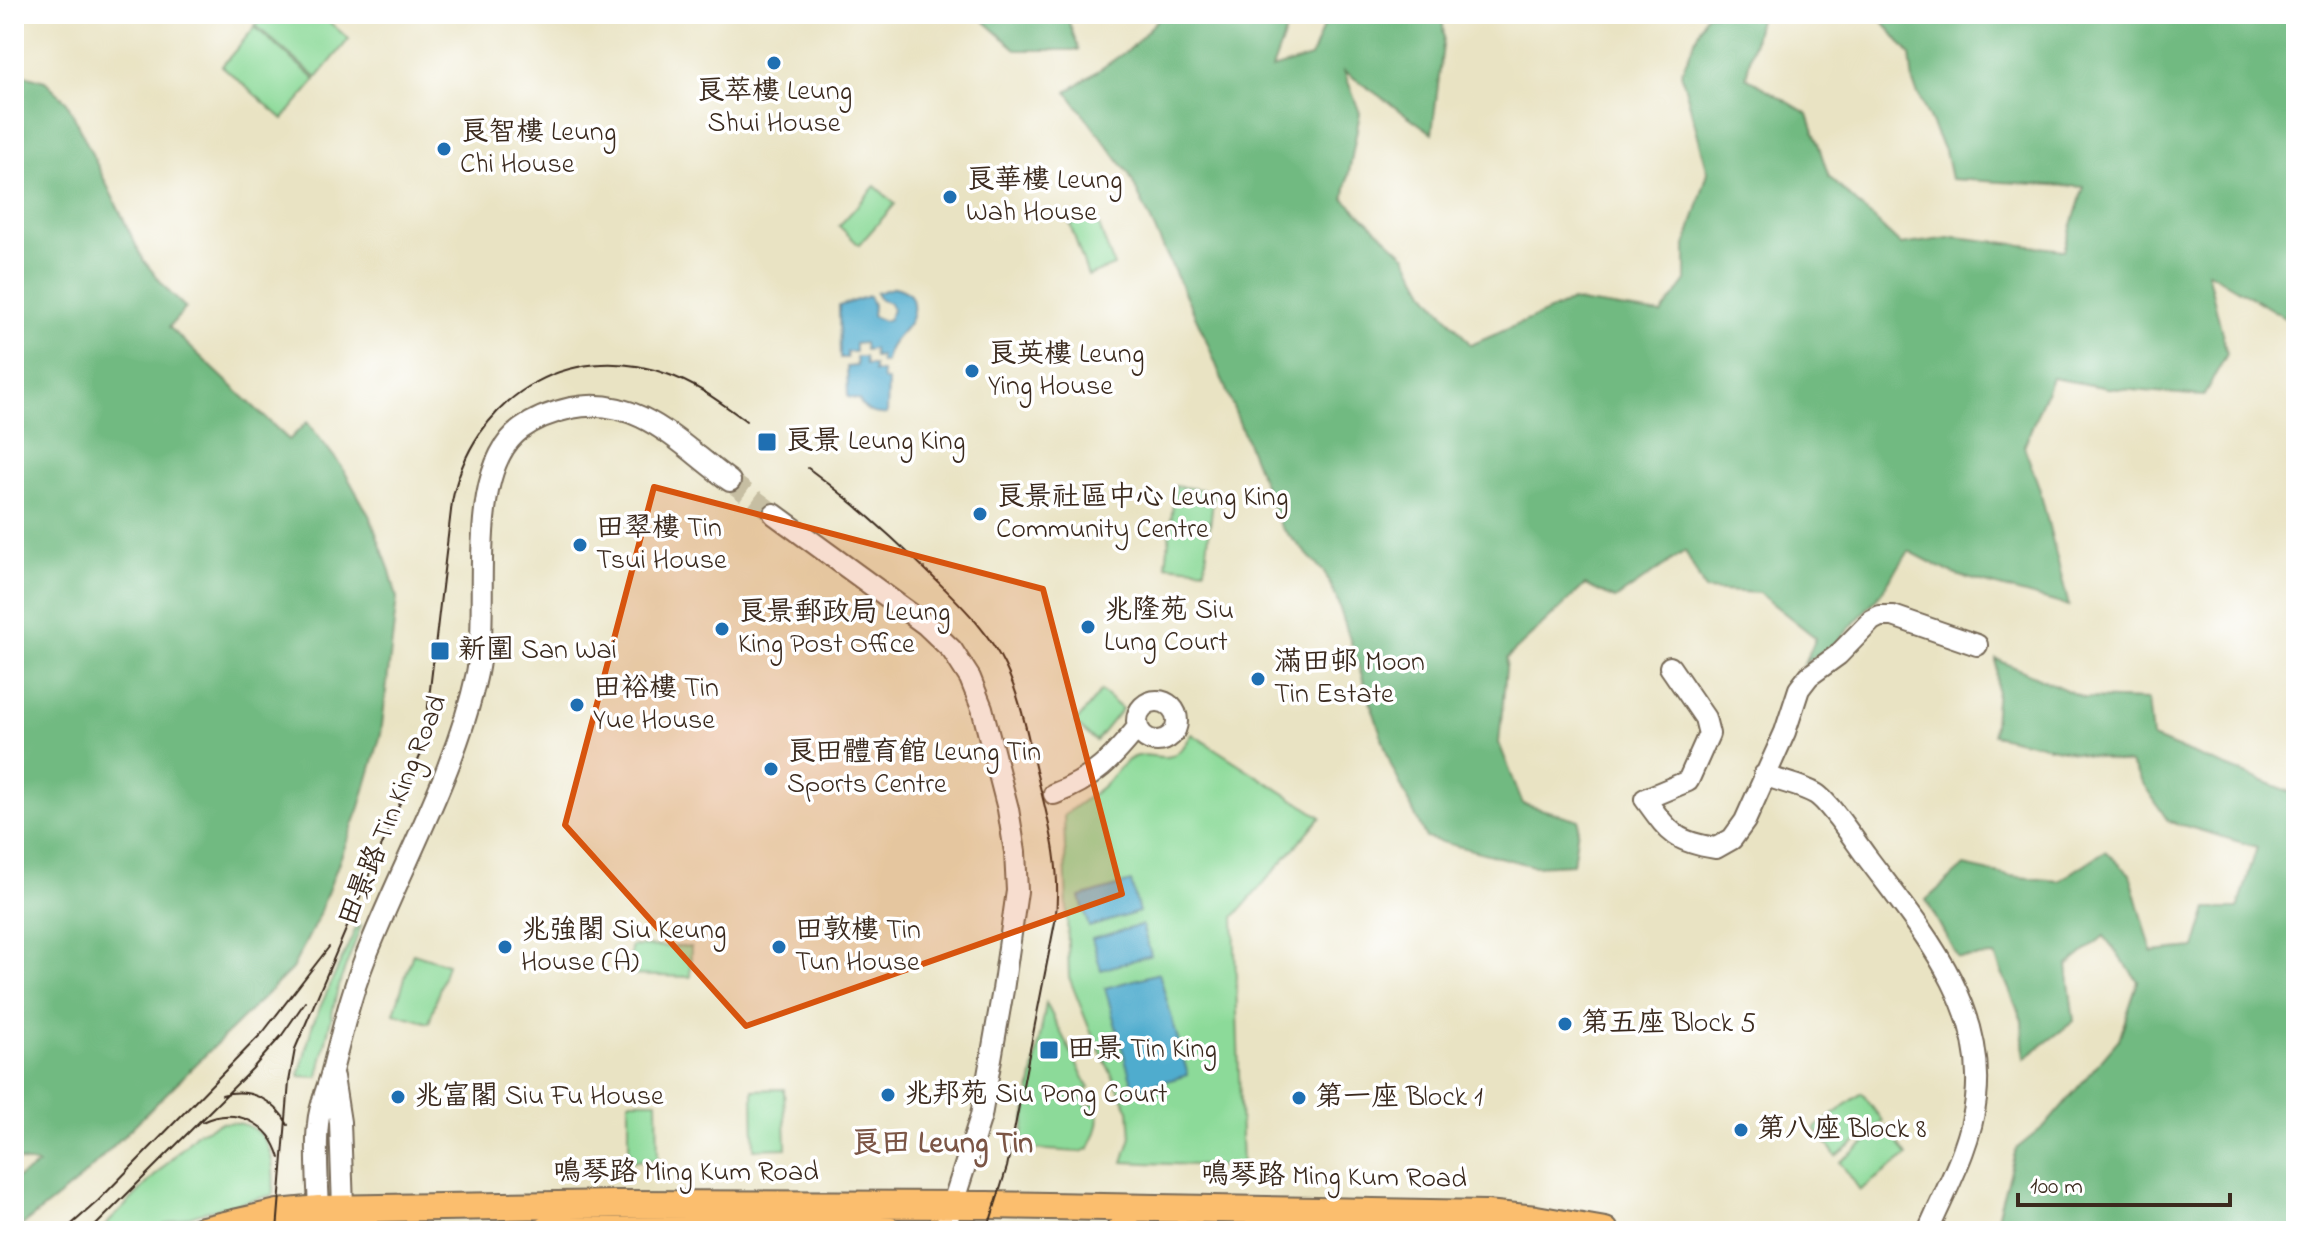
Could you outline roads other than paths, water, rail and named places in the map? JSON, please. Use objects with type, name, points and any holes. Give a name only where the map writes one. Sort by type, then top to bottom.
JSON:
[{"type":"main road","name":"鳴琴路 Ming Kum Road","points":[[199,1231],[278,1213],[332,1220],[616,1204],[1486,1214],[1605,1231]]},
{"type":"main road","name":"鳴琴路 Ming Kum Road","points":[[544,1231],[891,1231]]},
{"type":"main road","points":[[1119,1231],[1129,1231]]},
{"type":"street","name":"田景路 Tin King Road","points":[[332,1220],[340,1122],[332,1073],[357,980],[448,763],[471,700],[482,642],[485,502],[494,465],[504,446],[520,430],[547,415],[581,406],[615,407],[644,417],[730,481]]},
{"type":"street","points":[[774,514],[941,638],[961,662],[988,728],[1008,809],[1017,891],[1005,982],[984,1103],[944,1231]]},
{"type":"street","points":[[1670,667],[1705,718],[1709,734],[1688,781],[1645,799],[1662,823],[1685,842],[1716,848],[1732,839],[1745,821],[1785,732],[1799,689],[1809,676],[1838,655],[1872,620],[1880,616],[1893,616],[1977,645]]},
{"type":"street","points":[[1054,794],[1079,785],[1098,772],[1138,727]]},
{"type":"street","points":[[1764,775],[1818,795],[1933,946],[1952,979],[1967,1019],[1976,1060],[1976,1098],[1971,1128],[1928,1231]]},
{"type":"water","points":[[895,287],[910,295],[913,312],[909,323],[892,343],[886,362],[881,363],[880,356],[874,357],[873,349],[865,350],[864,343],[855,344],[855,352],[847,352],[847,358],[840,358],[839,306],[869,296],[873,305],[872,316],[884,321],[889,319],[892,309],[890,303],[880,300],[876,293]]},
{"type":"water","points":[[856,357],[865,357],[866,365],[874,365],[874,372],[882,372],[883,380],[888,381],[887,414],[870,412],[859,400],[848,397],[847,367],[857,366]]},
{"type":"water","points":[[1131,882],[1139,912],[1089,927],[1080,897]]},
{"type":"water","points":[[1142,925],[1151,955],[1101,970],[1092,939]]},
{"type":"water","points":[[1159,973],[1188,1075],[1134,1090],[1105,988]]},
{"type":"tunnel","points":[[730,481],[774,514]]},
{"type":"tram line","points":[[277,1231],[289,1082],[295,1049],[423,749],[452,502],[463,466],[480,434],[502,407],[529,386],[560,372],[594,364],[630,365],[678,378],[746,421]]},
{"type":"tram line","points":[[808,468],[859,508],[906,551],[966,610],[991,642],[1016,694],[1048,818],[1056,869],[1055,922],[1007,1167],[987,1231]]},
{"type":"tram line","points":[[64,1231],[98,1201],[264,1031],[329,947]]},
{"type":"tram line","points":[[90,1231],[252,1069],[282,1035],[305,1002]]},
{"type":"tram line","points":[[222,1095],[242,1093],[261,1098],[269,1102],[288,1125]]},
{"type":"tram line","points":[[202,1122],[227,1116],[250,1121],[268,1135],[280,1158]]},
{"type":"place","name":"良萃樓 Leung Shui House","points":[[774,63]]},
{"type":"place","name":"良智樓 Leung Chi House","points":[[444,149]]},
{"type":"place","name":"良華樓 Leung Wah House","points":[[950,197]]},
{"type":"place","name":"良英樓 Leung Ying House","points":[[972,371]]},
{"type":"place","name":"良景 Leung King","points":[[767,442]]},
{"type":"place","name":"良景社區中心 Leung King Community Centre","points":[[980,514]]},
{"type":"place","name":"田翠樓 Tin Tsui House","points":[[580,545]]},
{"type":"place","name":"兆隆苑 Siu Lung Court","points":[[1088,627]]},
{"type":"place","name":"良景郵政局 Leung King Post Office","points":[[722,629]]},
{"type":"place","name":"新圍 San Wai","points":[[440,651]]},
{"type":"place","name":"滿田邨 Moon Tin Estate","points":[[1258,679]]},
{"type":"place","name":"田裕樓 Tin Yue House","points":[[577,705]]},
{"type":"place","name":"良田體育館 Leung Tin Sports Centre","points":[[771,769]]},
{"type":"place","name":"兆強閣 Siu Keung House (A)","points":[[505,947]]},
{"type":"place","name":"田敦樓 Tin Tun House","points":[[779,947]]},
{"type":"place","name":"第五座 Block 5","points":[[1565,1024]]},
{"type":"place","name":"田景 Tin King","points":[[1049,1050]]},
{"type":"place","name":"兆邦苑 Siu Pong Court","points":[[888,1095]]},
{"type":"place","name":"兆富閣 Siu Fu House","points":[[398,1097]]},
{"type":"place","name":"第一座 Block 1","points":[[1299,1098]]},
{"type":"place","name":"第八座 Block 8","points":[[1741,1130]]},
{"type":"district","name":"良田 Leung Tin","points":[[942,1145]]}]
